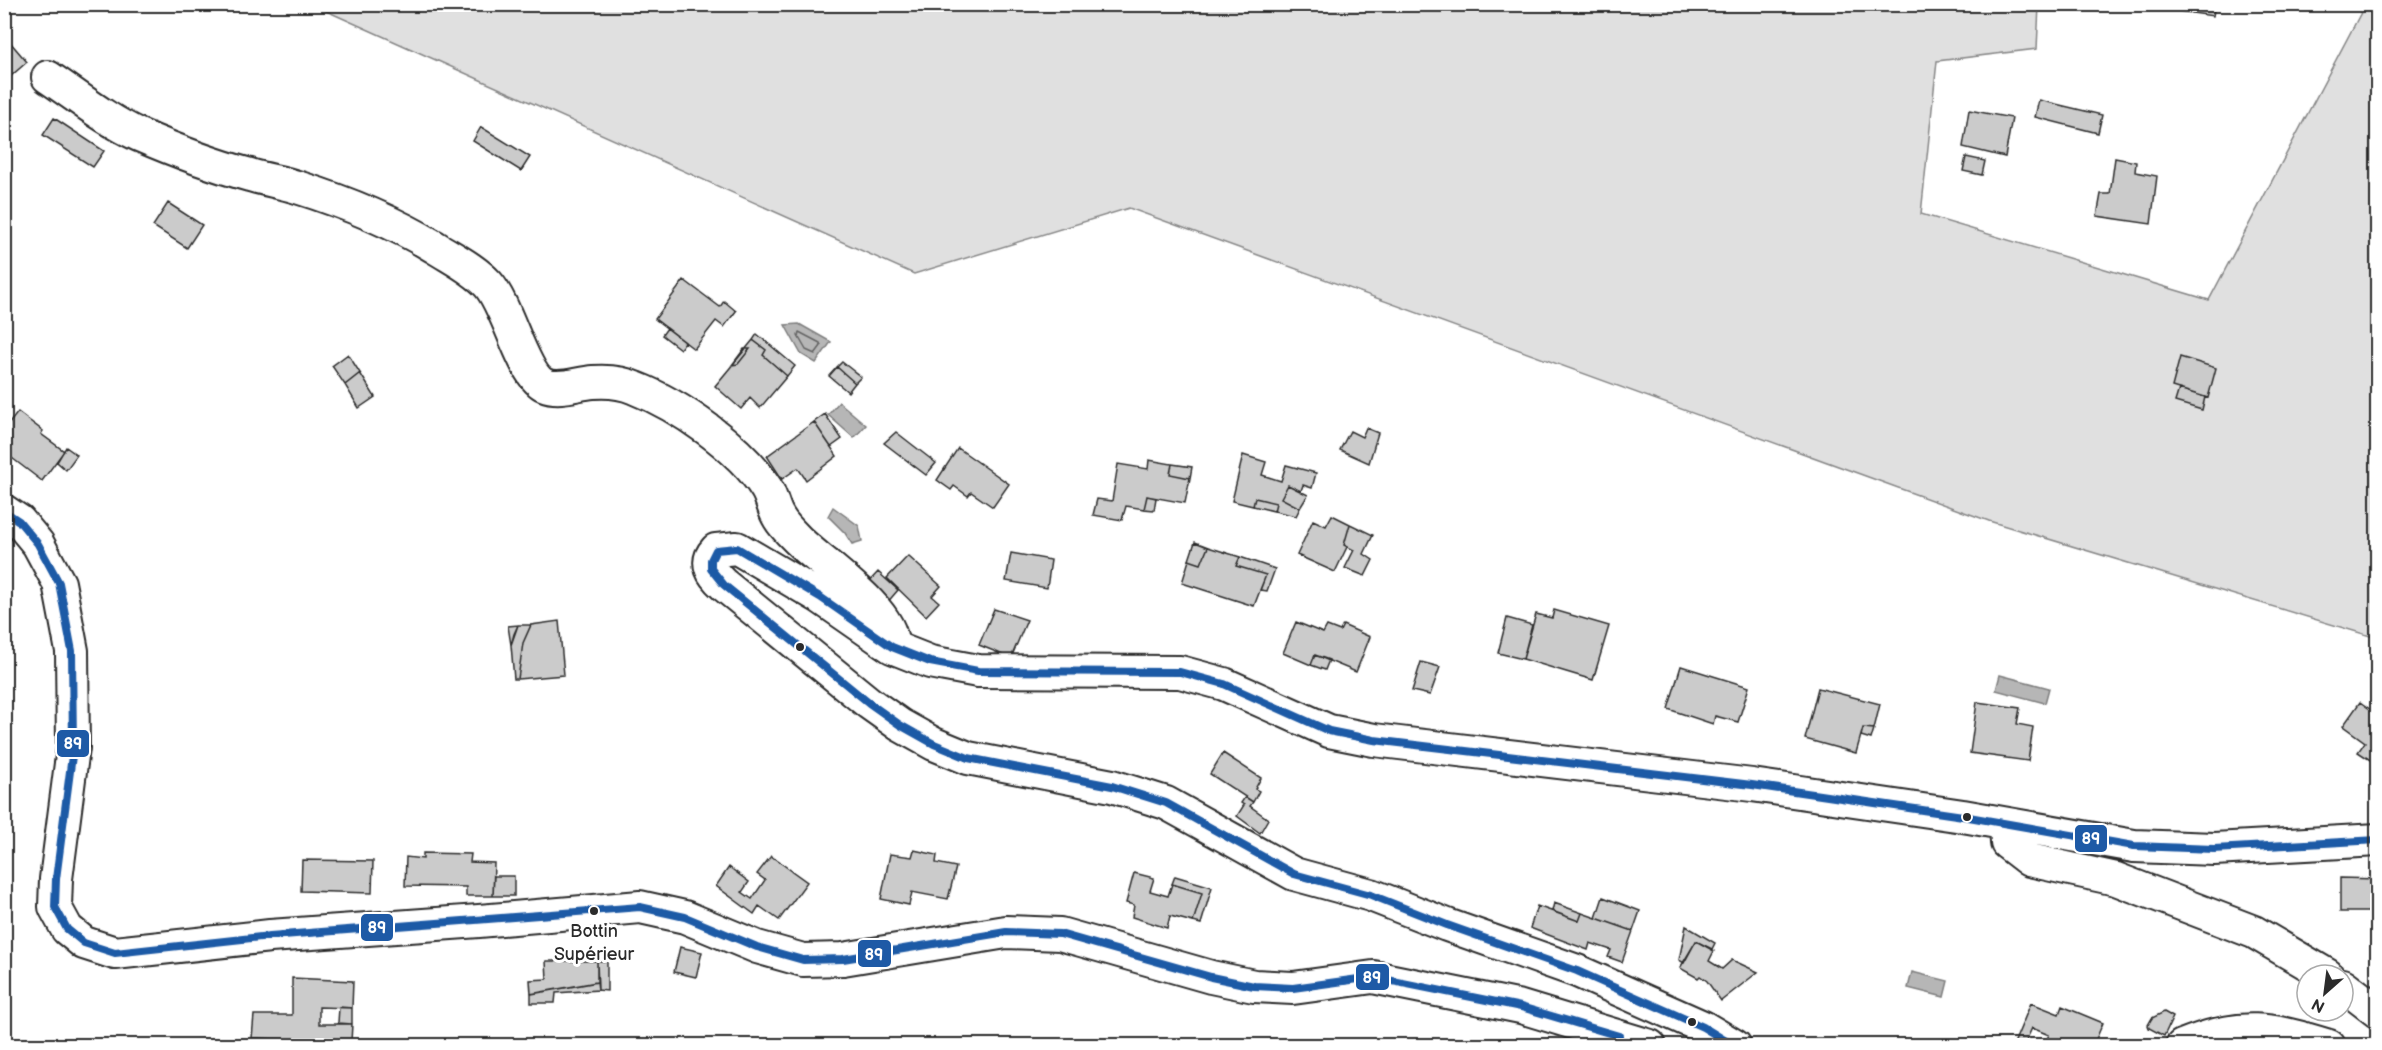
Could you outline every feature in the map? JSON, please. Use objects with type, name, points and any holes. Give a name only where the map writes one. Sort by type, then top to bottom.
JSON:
[{"type":"street","points":[[48,77],[108,118],[138,134],[248,175],[296,186],[367,212],[418,237],[465,266],[488,284],[506,312],[533,375],[545,385],[562,387],[617,381],[637,388],[706,429],[741,459],[766,489],[779,519],[785,526],[887,622],[892,633],[892,647]]},
{"type":"street","points":[[4,511],[19,521],[38,544],[59,583],[72,651],[73,748],[56,879],[55,907],[67,929],[84,943],[115,953],[270,936],[640,907],[686,916],[757,947],[803,960],[843,959],[1006,932],[1060,934],[1211,977],[1254,986],[1293,988],[1373,977],[1521,1007],[1650,1046]]},
{"type":"street","points":[[1735,1046],[1703,1027],[1577,970],[1447,925],[1371,895],[1294,874],[1166,803],[1112,786],[969,758],[934,744],[900,725],[869,703],[724,585],[714,576],[710,567],[710,556],[716,550],[737,548],[820,597],[892,647],[930,662],[978,671],[1180,672],[1224,684],[1329,731],[1374,740],[1752,785],[1963,816],[2134,846],[2214,849],[2378,840]]},
{"type":"street","points":[[2006,825],[2007,843],[2029,860],[2116,879],[2254,932],[2307,963]]},
{"type":"street","points":[[2355,994],[2378,1012]]},
{"type":"street","points":[[2182,1046],[2202,1037],[2244,1029],[2284,1032],[2329,1046]]},
{"type":"shaded area","points":[[313,5],[2039,5],[2037,49],[1937,61],[1921,214],[2209,300],[2365,5],[2377,5],[2377,638],[1989,521],[1129,208],[914,274]]},
{"type":"water","points":[[799,324],[831,342],[816,363],[801,354],[785,325]]},
{"type":"water","points":[[839,402],[866,425],[854,438],[828,415]]},
{"type":"water","points":[[833,507],[859,526],[862,541],[852,544],[845,533],[828,516]]},
{"type":"water","points":[[2000,675],[2049,688],[2045,703],[1996,690]]},
{"type":"water","points":[[1912,972],[1948,981],[1944,997],[1908,988]]},
{"type":"building","points":[[2150,4],[2215,4],[2213,16],[2150,7]]},
{"type":"building","points":[[4,35],[27,62],[4,82]]},
{"type":"building","points":[[2039,100],[2102,115],[2098,133],[2035,117]]},
{"type":"building","points":[[1969,110],[2012,118],[2005,157],[1963,147]]},
{"type":"building","points":[[54,118],[104,151],[93,167],[43,135]]},
{"type":"building","points":[[481,127],[530,157],[521,171],[473,141]]},
{"type":"building","points":[[1966,157],[1985,161],[1982,175],[1963,171]]},
{"type":"building","points":[[2115,158],[2136,162],[2135,172],[2157,176],[2151,224],[2097,216],[2101,194],[2110,194]]},
{"type":"building","points":[[168,203],[202,225],[187,248],[153,226]]},
{"type":"building","points":[[684,280],[720,307],[724,301],[736,311],[724,327],[716,321],[694,349],[655,319]]},
{"type":"building","points":[[667,328],[685,342],[680,349],[662,335]]},
{"type":"building","points":[[757,334],[795,366],[787,376],[763,355],[766,350],[753,340]]},
{"type":"building","points":[[753,340],[766,350],[763,355],[787,376],[760,408],[750,398],[741,409],[715,386]]},
{"type":"building","points":[[744,349],[750,349],[738,364],[732,365]]},
{"type":"building","points":[[348,354],[360,373],[345,385],[332,366]]},
{"type":"building","points":[[2180,357],[2216,368],[2208,398],[2172,387]]},
{"type":"building","points":[[842,362],[861,377],[855,383],[837,367]]},
{"type":"building","points":[[837,367],[855,383],[848,392],[829,376]]},
{"type":"building","points":[[360,373],[375,397],[359,408],[345,385]]},
{"type":"building","points":[[2179,389],[2205,397],[2202,410],[2175,402]]},
{"type":"building","points":[[18,412],[43,431],[41,434],[64,451],[42,481],[4,452],[4,430]]},
{"type":"building","points":[[825,414],[842,439],[831,447],[814,422]]},
{"type":"building","points":[[814,422],[837,456],[806,480],[798,468],[782,479],[767,456]]},
{"type":"building","points":[[1366,428],[1378,433],[1369,463],[1340,450],[1350,431],[1362,437]]},
{"type":"building","points":[[896,432],[936,463],[926,475],[884,443]]},
{"type":"building","points":[[66,447],[77,455],[66,470],[57,462]]},
{"type":"building","points":[[958,448],[1009,484],[993,507],[971,492],[968,496],[954,486],[951,490],[937,480]]},
{"type":"building","points":[[1243,455],[1266,462],[1262,475],[1281,481],[1286,465],[1316,473],[1312,488],[1303,485],[1301,491],[1288,485],[1281,498],[1300,508],[1296,516],[1274,511],[1276,503],[1255,498],[1253,506],[1232,501]]},
{"type":"building","points":[[1149,460],[1172,464],[1170,474],[1190,478],[1185,503],[1147,496],[1144,509],[1126,506],[1122,520],[1093,515],[1097,499],[1112,501],[1118,464],[1148,469]]},
{"type":"building","points":[[1172,464],[1192,467],[1190,478],[1170,474]]},
{"type":"building","points":[[1288,485],[1308,495],[1300,508],[1281,498]]},
{"type":"building","points":[[1147,496],[1156,498],[1154,510],[1144,509]]},
{"type":"building","points":[[1255,498],[1276,503],[1274,511],[1253,506]]},
{"type":"building","points":[[1332,515],[1350,524],[1344,545],[1347,547],[1335,572],[1297,555],[1313,520],[1326,526]]},
{"type":"building","points":[[1350,524],[1373,535],[1364,554],[1373,560],[1365,576],[1345,568],[1354,550],[1344,545]]},
{"type":"building","points":[[1195,542],[1208,547],[1201,564],[1189,560]]},
{"type":"building","points":[[1208,547],[1240,557],[1236,566],[1266,575],[1254,606],[1182,583],[1189,560],[1201,564]]},
{"type":"building","points":[[1011,553],[1051,560],[1047,588],[1006,581]]},
{"type":"building","points":[[908,556],[941,586],[932,596],[939,602],[926,616],[887,578]]},
{"type":"building","points":[[1240,557],[1275,569],[1267,591],[1260,590],[1266,575],[1236,566]]},
{"type":"building","points":[[878,572],[898,590],[886,604],[865,586]]},
{"type":"building","points":[[994,609],[1027,620],[1011,658],[979,645]]},
{"type":"building","points":[[1554,610],[1609,626],[1593,680],[1523,659],[1536,614],[1552,618]]},
{"type":"building","points":[[1507,618],[1532,625],[1523,659],[1498,653]]},
{"type":"building","points":[[559,621],[564,675],[518,679],[523,643],[531,625]]},
{"type":"building","points":[[1296,622],[1323,633],[1327,626],[1340,631],[1343,625],[1370,637],[1356,672],[1315,655],[1311,665],[1283,653]]},
{"type":"building","points":[[518,625],[514,634],[511,645],[508,626]]},
{"type":"building","points":[[518,625],[531,625],[523,643],[518,679],[514,679],[511,645]]},
{"type":"building","points":[[1315,655],[1329,660],[1325,670],[1311,665]]},
{"type":"building","points":[[1421,662],[1440,667],[1430,695],[1412,691]]},
{"type":"building","points":[[1681,666],[1749,687],[1738,722],[1715,716],[1713,724],[1668,709]]},
{"type":"building","points":[[1818,688],[1880,704],[1874,729],[1863,728],[1856,753],[1805,739]]},
{"type":"building","points":[[1977,702],[2020,708],[2017,724],[2033,727],[2028,761],[1970,753]]},
{"type":"building","points":[[2360,702],[2378,715],[2378,765],[2358,752],[2365,742],[2343,726]]},
{"type":"building","points":[[1863,728],[1874,729],[1871,739],[1861,736]]},
{"type":"building","points":[[1223,753],[1261,778],[1255,789],[1259,791],[1253,802],[1210,774]]},
{"type":"building","points":[[1245,797],[1253,802],[1250,806],[1268,819],[1260,833],[1237,816],[1244,805],[1241,803]]},
{"type":"building","points":[[914,850],[937,855],[936,863],[956,867],[948,899],[912,892],[909,905],[881,899],[890,854],[912,857]]},
{"type":"building","points":[[423,853],[471,854],[470,862],[494,863],[493,896],[466,896],[466,887],[405,886],[406,857],[423,859]]},
{"type":"building","points":[[771,856],[807,882],[779,920],[759,906],[754,914],[716,886],[729,867],[749,882],[742,892],[752,899],[765,880],[757,874]]},
{"type":"building","points":[[302,860],[373,861],[372,893],[301,891]]},
{"type":"building","points":[[1134,873],[1154,878],[1150,891],[1168,896],[1172,884],[1202,893],[1193,922],[1170,916],[1167,928],[1132,917],[1134,905],[1126,903]]},
{"type":"building","points":[[494,876],[514,876],[514,896],[493,896]]},
{"type":"building","points":[[1175,876],[1212,887],[1201,924],[1193,922],[1202,893],[1172,884]]},
{"type":"building","points":[[2340,878],[2378,879],[2378,920],[2373,920],[2372,912],[2340,912]]},
{"type":"building","points":[[1603,897],[1640,911],[1633,931],[1596,918]]},
{"type":"building","points":[[1554,903],[1582,913],[1579,921],[1552,911]]},
{"type":"building","points":[[1537,906],[1579,921],[1582,913],[1633,931],[1622,962],[1608,957],[1611,950],[1590,943],[1588,950],[1530,928]]},
{"type":"building","points":[[1686,926],[1715,943],[1712,949],[1696,941],[1684,963],[1679,960]]},
{"type":"building","points":[[1696,941],[1714,951],[1709,961],[1722,969],[1732,960],[1758,972],[1721,1001],[1707,981],[1680,968]]},
{"type":"building","points":[[680,947],[702,952],[696,977],[674,972]]},
{"type":"building","points":[[546,961],[597,961],[597,982],[531,994],[530,980],[547,979]]},
{"type":"building","points":[[597,961],[607,961],[607,991],[598,990]]},
{"type":"building","points":[[292,978],[353,981],[352,1008],[319,1007],[319,1024],[352,1024],[351,1042],[252,1038],[254,1015],[292,1015]]},
{"type":"building","points":[[597,982],[598,990],[556,993],[555,1003],[531,1003],[531,994]]},
{"type":"building","points":[[2031,1003],[2059,1014],[2062,1006],[2103,1023],[2093,1046],[2043,1046],[2049,1035],[2032,1028],[2026,1041],[2038,1046],[2013,1046]]},
{"type":"building","points":[[339,1007],[352,1008],[352,1024],[338,1023]]},
{"type":"building","points":[[2164,1012],[2173,1017],[2164,1036],[2149,1028],[2148,1025],[2152,1018]]},
{"type":"transit line","name":"89","points":[[4,511],[19,521],[38,544],[59,583],[72,651],[73,748],[56,879],[55,907],[67,929],[84,943],[115,953],[270,936],[640,907],[685,917],[757,947],[803,960],[843,959],[1006,932],[1060,934],[1211,977],[1254,986],[1293,988],[1373,977],[1521,1007],[1619,1036]]},
{"type":"transit line","name":"89","points":[[1734,1046],[1703,1027],[1577,971],[1447,925],[1371,895],[1294,874],[1166,803],[1112,786],[968,758],[934,744],[900,725],[869,703],[724,585],[711,569],[711,560],[716,550],[737,548],[820,597],[892,647],[930,662],[978,671],[1180,672],[1224,684],[1329,731],[1374,740],[1752,785],[1963,816],[2134,846],[2214,849],[2378,840]]},
{"type":"place","name":"Bottin Supérieur","points":[[594,911]]}]
